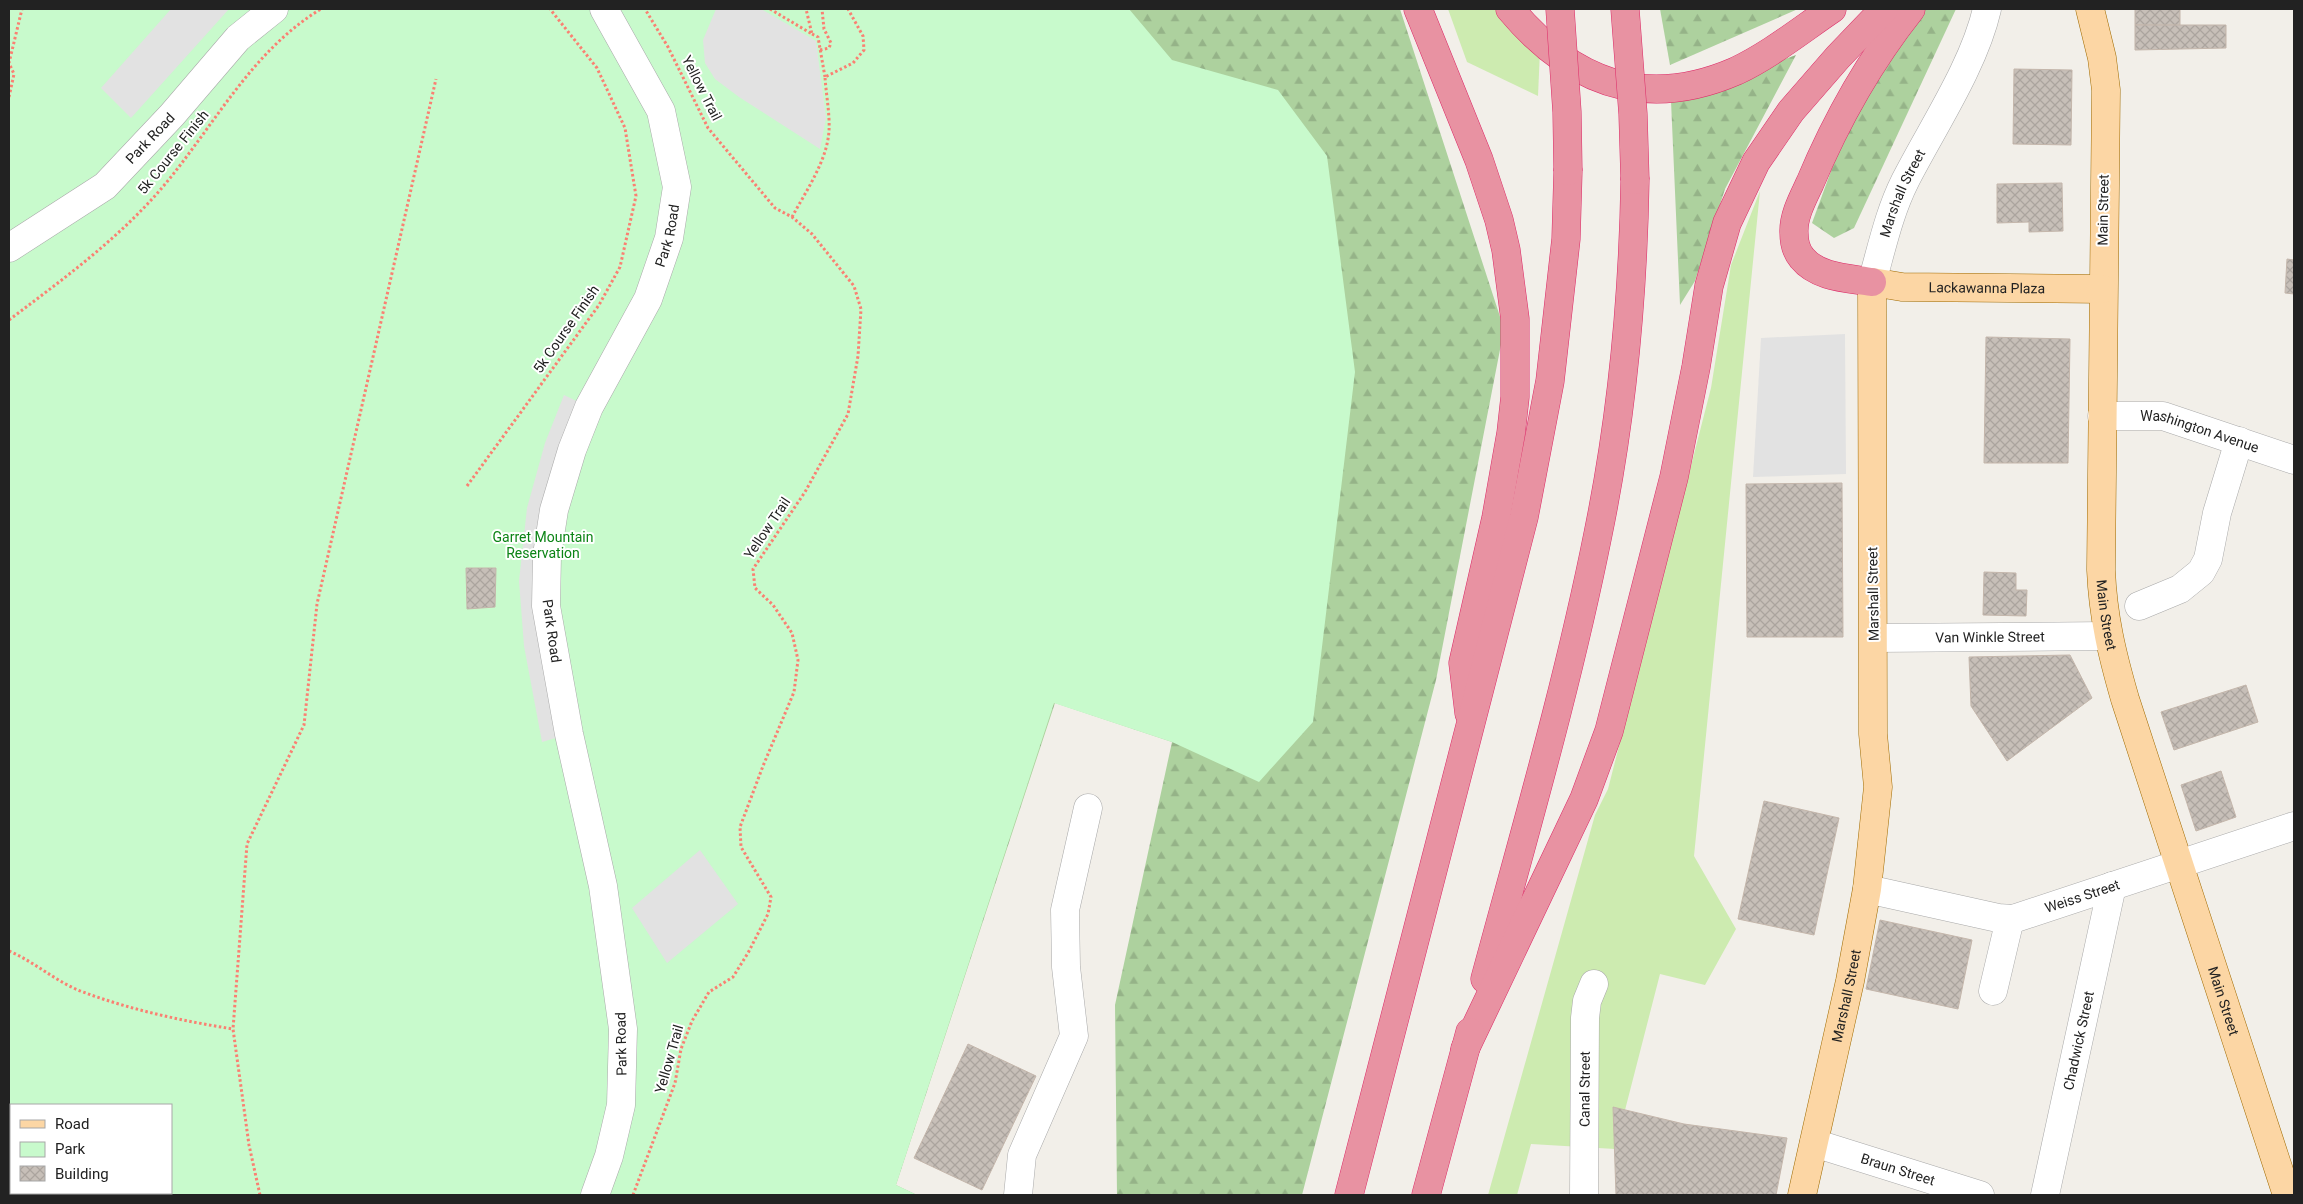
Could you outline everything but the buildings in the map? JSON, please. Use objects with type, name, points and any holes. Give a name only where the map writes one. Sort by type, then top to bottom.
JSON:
[{"type":"highway","points":[[1418,9],[1479,160],[1499,220],[1507,258],[1515,319],[1515,378],[1511,433],[1496,518],[1463,663],[1471,727]]},
{"type":"highway","points":[[1423,9],[1444,74]]},
{"type":"highway","points":[[1510,9],[1543,45],[1565,62],[1584,73],[1609,83],[1631,88],[1657,89],[1685,86],[1736,71],[1832,9]]},
{"type":"highway","points":[[1349,1195],[1524,517],[1549,389],[1566,239],[1568,171],[1567,112],[1560,9]]},
{"type":"highway","points":[[1426,1195],[1567,672],[1599,532],[1621,392],[1629,317],[1635,180],[1634,114],[1625,9]]},
{"type":"highway","points":[[1465,1049],[1584,799],[1609,730],[1674,477],[1694,377],[1709,286],[1727,223],[1756,162],[1790,111],[1838,56],[1884,9]]},
{"type":"highway","points":[[1872,282],[1826,274],[1811,267],[1802,258],[1795,246],[1793,232],[1804,196],[1829,140],[1863,78],[1911,9]]},
{"type":"main road","name":"Main Street","points":[[2090,9],[2102,58],[2106,90],[2102,289],[2101,570],[2102,601],[2107,636],[2125,699],[2179,864],[2286,1166],[2287,1195]]},
{"type":"main road","name":"Lackawanna Plaza","points":[[1872,282],[1902,287],[2102,289]]},
{"type":"main road","name":"Marshall Street","points":[[1802,1195],[1850,981],[1867,889],[1878,787],[1873,734],[1872,282]]},
{"type":"street","name":"Park Road","points":[[9,248],[105,186],[172,115],[238,38],[274,9]]},
{"type":"street","name":"Park Road","points":[[595,1195],[609,1156],[621,1105],[623,1029],[603,886],[569,734],[546,606],[547,555],[554,510],[572,450],[589,407],[648,299],[668,238],[677,188],[660,110],[604,9]]},
{"type":"street","name":"Marshall Street","points":[[1872,282],[1883,238],[1904,182],[1972,54],[1987,9]]},
{"type":"street","name":"Washington Avenue","points":[[2102,416],[2163,416],[2294,460]]},
{"type":"street","points":[[2139,606],[2180,589],[2201,572],[2208,559],[2217,513],[2239,441]]},
{"type":"street","name":"Van Winkle Street","points":[[1874,638],[2107,636]]},
{"type":"street","points":[[1018,1195],[1022,1155],[1074,1036],[1066,967],[1065,910],[1088,808]]},
{"type":"street","name":"Weiss Street","points":[[1867,889],[2010,919],[2294,826]]},
{"type":"street","name":"Chadwick Street","points":[[2045,1195],[2112,886]]},
{"type":"street","points":[[1993,991],[2010,919]]},
{"type":"street","name":"Canal Street","points":[[1584,1195],[1585,1018],[1587,1000],[1594,984]]},
{"type":"street","name":"Braun Street","points":[[1814,1143],[1980,1195]]},
{"type":"path","points":[[9,97],[14,74],[9,63],[22,9]]},
{"type":"path","name":"5k Course Finish","points":[[9,320],[90,259],[160,190],[250,72],[297,23],[321,9]]},
{"type":"path","name":"5k Course Finish","points":[[467,486],[600,305],[620,267],[636,196],[626,128],[597,68],[550,9]]},
{"type":"path","name":"Yellow Trail","points":[[633,1195],[675,1083],[681,1049],[692,1021],[709,992],[733,977],[768,914],[771,897],[741,847],[740,827],[794,692],[798,660],[792,633],[773,606],[755,588],[753,569],[805,492],[848,414],[858,356],[861,309],[854,286],[812,234],[792,217],[775,208],[708,128],[668,47],[645,9]]},
{"type":"path","points":[[770,9],[818,37],[825,77],[829,131],[826,146],[814,177],[792,217]]},
{"type":"path","points":[[806,9],[812,34]]},
{"type":"path","points":[[820,50],[828,48],[831,43],[824,29],[822,9]]},
{"type":"path","points":[[825,77],[853,64],[864,50],[863,36],[848,9]]},
{"type":"path","points":[[260,1195],[249,1145],[233,1029],[247,844],[304,726],[317,604],[436,79]]},
{"type":"path","points":[[9,951],[82,992],[167,1016],[233,1029]]},
{"type":"green space","name":"Garret Mountain Reservation","points":[[9,9],[1129,9],[1172,60],[1278,90],[1327,156],[1355,372],[1313,722],[1259,782],[1172,742],[1054,703],[896,1185],[917,1195],[9,1195]]},
{"type":"green space","name":"Garret Mountain Reservation","points":[[879,9],[1400,9],[1504,329],[1436,680],[1302,1195],[1117,1195],[1115,1005],[1172,742],[1055,703],[896,1185],[917,1195],[9,1195],[9,703]]},
{"type":"green space","points":[[1448,9],[1500,9],[1540,50],[1538,96],[1467,62]]},
{"type":"green space","points":[[1660,9],[1798,9],[1670,65]]},
{"type":"green space","points":[[1924,9],[1956,9],[1854,228],[1834,238],[1812,223],[1839,149],[1901,33]]},
{"type":"green space","points":[[1796,55],[1725,189],[1695,281],[1680,305],[1671,101]]},
{"type":"green space","points":[[1760,191],[1694,856],[1736,929],[1705,985],[1660,974],[1615,1149],[1531,1144],[1517,1195],[1488,1195],[1595,815],[1608,789],[1711,388],[1731,265]]},
{"type":"shaded area","points":[[171,9],[229,9],[131,118],[101,88]]},
{"type":"shaded area","points":[[716,9],[761,9],[816,41],[826,118],[820,149],[739,97],[715,79],[705,63],[703,40]]},
{"type":"shaded area","points":[[1845,334],[1846,474],[1753,477],[1761,338]]},
{"type":"shaded area","points":[[564,395],[589,407],[547,555],[569,734],[542,742],[524,646],[519,581],[527,508],[545,443]]},
{"type":"shaded area","points":[[700,850],[738,904],[667,963],[632,908]]}]
